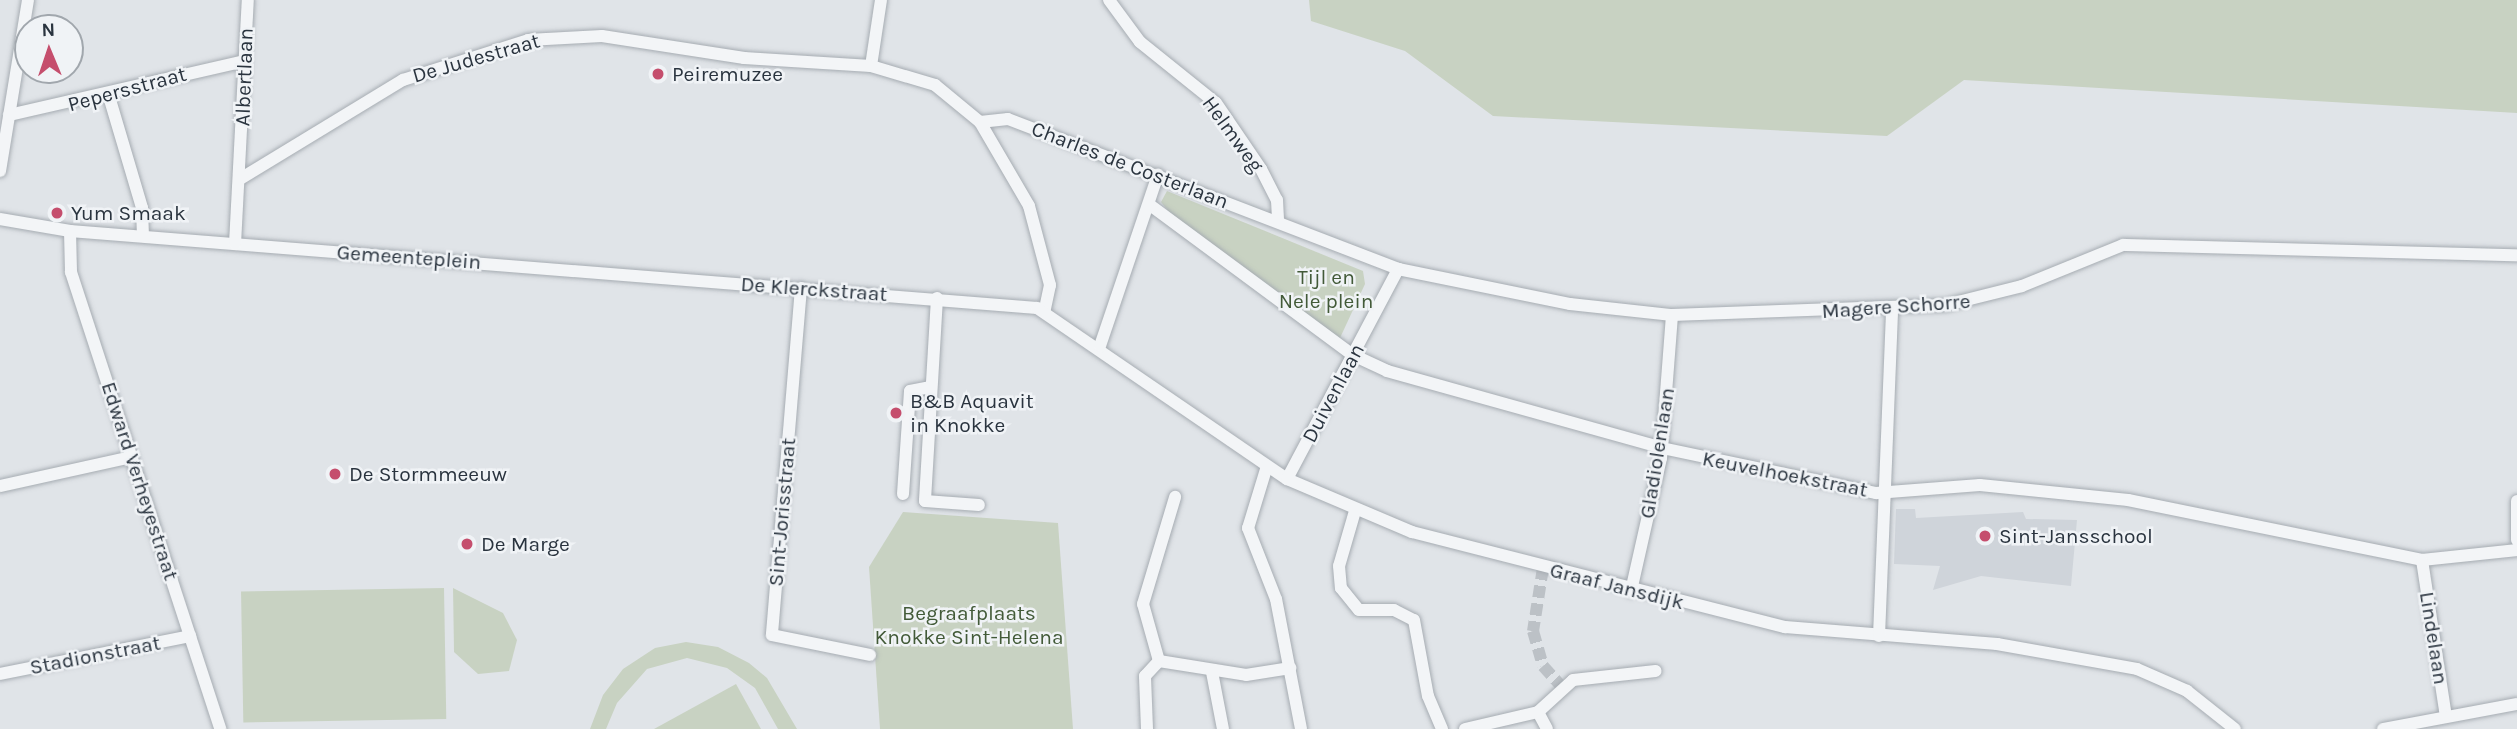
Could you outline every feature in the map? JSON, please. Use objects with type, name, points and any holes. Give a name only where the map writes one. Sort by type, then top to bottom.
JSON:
[{"type":"street","points":[[0,171],[28,0]]},
{"type":"street","name":"Albertlaan","points":[[240,179],[248,0]]},
{"type":"street","points":[[872,66],[881,0]]},
{"type":"street","name":"Helmweg","points":[[1109,0],[1140,41],[1216,103],[1261,169],[1277,200],[1278,221]]},
{"type":"street","name":"De Judestraat","points":[[240,179],[403,80],[528,40],[602,36],[744,58],[872,66],[935,85],[980,122],[1030,206],[1050,285],[1045,309]]},
{"type":"street","name":"Pepersstraat","points":[[9,116],[244,61]]},
{"type":"street","points":[[108,93],[142,208],[143,236]]},
{"type":"street","name":"Charles de Costerlaan","points":[[980,122],[1008,119],[1278,221]]},
{"type":"street","points":[[1100,346],[1158,175]]},
{"type":"street","points":[[235,244],[240,179]]},
{"type":"street","name":"Keuvelhoekstraat","points":[[1150,205],[1353,355],[1387,370],[1662,449],[1876,493],[1887,490],[1980,485],[2128,500],[2422,560],[2517,550]]},
{"type":"street","name":"Gemeenteplein","points":[[0,219],[91,233],[583,270]]},
{"type":"street","name":"Magere Schorre","points":[[1278,221],[1398,269],[1578,306],[1672,314],[1892,309],[1980,299],[2123,245],[2517,254]]},
{"type":"street","name":"Edward Verheyestraat","points":[[70,231],[71,272],[220,729]]},
{"type":"street","name":"Duivenlaan","points":[[1287,479],[1398,269]]},
{"type":"street","name":"De Klerckstraat","points":[[583,270],[1045,309]]},
{"type":"street","name":"Sint-Jorisstraat","points":[[801,288],[772,635],[870,655]]},
{"type":"street","points":[[937,299],[925,502],[979,505]]},
{"type":"street","name":"Graaf Jansdijk","points":[[1045,309],[1267,466],[1287,479],[1355,511],[1436,539],[1631,591],[1785,628],[1997,644],[2137,669],[2187,691],[2235,729]]},
{"type":"street","points":[[1879,636],[1887,490],[1892,309]]},
{"type":"street","name":"Gladiolenlaan","points":[[1631,591],[1662,449],[1672,314]]},
{"type":"street","points":[[903,494],[910,391],[930,387]]},
{"type":"street","points":[[0,485],[132,457]]},
{"type":"street","points":[[1267,466],[1248,528],[1276,599],[1301,729]]},
{"type":"street","points":[[1159,661],[1143,604],[1175,497]]},
{"type":"street","points":[[2517,501],[2517,540]]},
{"type":"street","points":[[1355,511],[1339,566],[1341,588],[1359,610],[1394,610],[1414,620],[1429,696],[1443,725],[1463,729],[1517,724],[1538,712],[1573,680],[1656,671]]},
{"type":"street","name":"Lindelaan","points":[[2422,560],[2446,716]]},
{"type":"street","name":"Stadionstraat","points":[[0,674],[190,636]]},
{"type":"street","points":[[1159,661],[1212,672],[1245,675],[1290,668]]},
{"type":"street","points":[[1147,729],[1145,676],[1159,661]]},
{"type":"street","points":[[1212,672],[1223,729]]},
{"type":"street","points":[[2383,729],[2517,704]]},
{"type":"street","points":[[1538,712],[1547,729]]},
{"type":"shaded area","name":"Sint-Jansschool","points":[[1896,509],[1915,509],[1916,518],[2023,512],[2026,519],[2077,520],[2071,586],[1981,576],[1933,590],[1940,566],[1894,564]]},
{"type":"green space","points":[[1309,0],[2517,0],[2517,113],[1964,80],[1887,136],[1493,116],[1405,51],[1311,21]]},
{"type":"green space","name":"Tijl en Nele plein","points":[[1167,191],[1363,271],[1365,284],[1340,338],[1173,217],[1161,202]]},
{"type":"green space","name":"Begraafplaats Knokke Sint-Helena","points":[[903,512],[1058,523],[1073,729],[880,729],[869,567]]},
{"type":"green space","points":[[444,588],[446,719],[243,723],[241,592]]},
{"type":"green space","points":[[453,588],[503,613],[517,640],[509,671],[478,674],[454,652]]},
{"type":"green space","points":[[686,642],[718,647],[749,663],[767,678],[797,729],[778,729],[755,688],[727,668],[687,658],[647,669],[617,703],[606,729],[590,729],[603,695],[623,669],[655,648]]},
{"type":"green space","points":[[736,684],[761,729],[654,729]]},
{"type":"tunnel","points":[[1543,568],[1533,631],[1543,666],[1561,686]]},
{"type":"place","name":"Peiremuzee","points":[[658,74]]},
{"type":"place","name":"Yum Smaak","points":[[57,213]]},
{"type":"place","name":"B&B Aquavit in Knokke","points":[[896,413]]},
{"type":"place","name":"De Stormmeeuw","points":[[335,474]]},
{"type":"place","name":"Sint-Jansschool","points":[[1985,536]]},
{"type":"place","name":"De Marge","points":[[467,544]]}]
